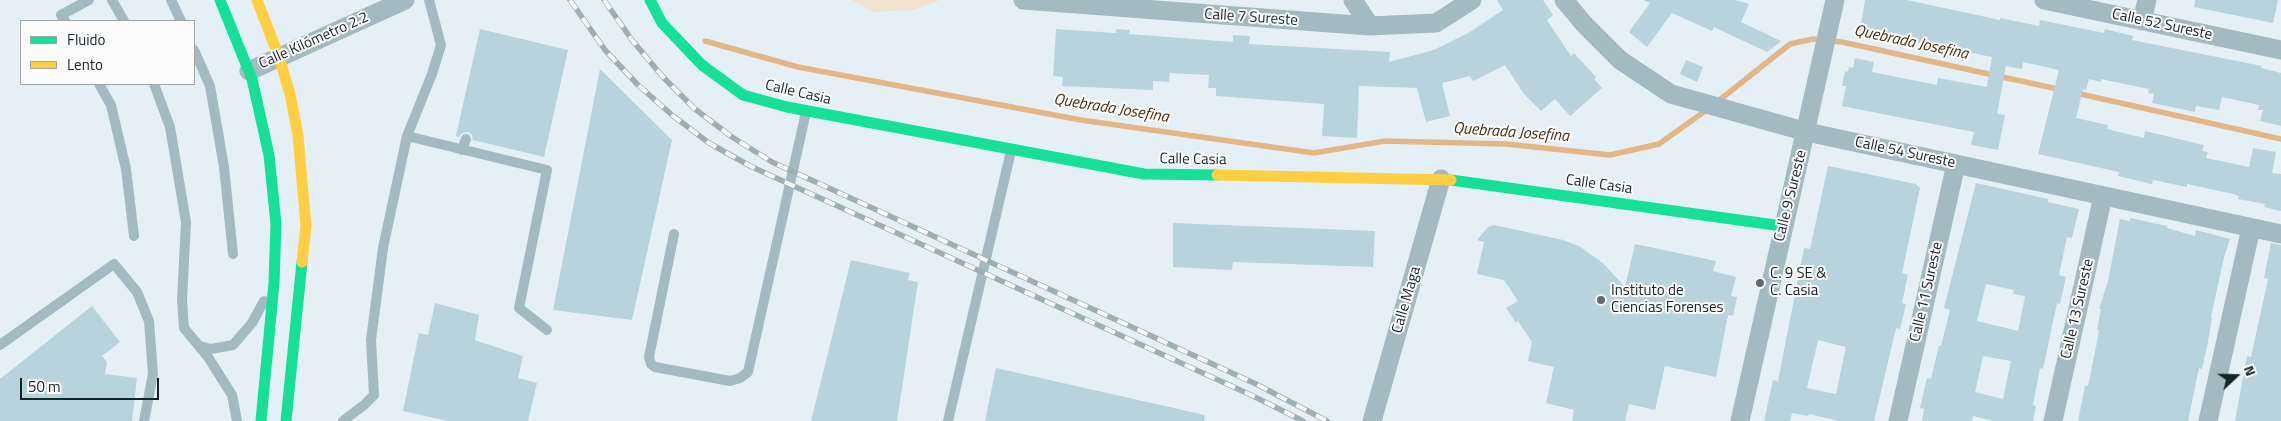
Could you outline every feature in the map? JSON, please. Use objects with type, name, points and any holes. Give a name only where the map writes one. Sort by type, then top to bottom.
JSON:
[{"type":"street","points":[[220,0],[249,71],[269,155],[276,224],[274,283],[261,421]]},
{"type":"street","points":[[257,0],[279,57],[290,94],[298,134],[306,226],[286,421]]},
{"type":"street","name":"Calle Kilómetro 2.2","points":[[249,71],[406,0]]},
{"type":"street","name":"Calle Casia","points":[[650,0],[662,23],[702,66],[743,95],[806,111],[1144,174],[1441,179],[1782,226]]},
{"type":"street","name":"Calle 7 Sureste","points":[[1023,0],[1140,5],[1370,26],[1436,23],[1472,0]]},
{"type":"street","points":[[1353,0],[1370,26]]},
{"type":"street","name":"Calle 54 Sureste","points":[[1564,0],[1584,24],[1620,60],[1671,94],[1726,111],[1807,132],[2281,234]]},
{"type":"street","name":"Calle 9 Sureste","points":[[1740,421],[1782,226],[1807,132],[1835,0]]},
{"type":"street","name":"Calle 52 Sureste","points":[[2044,0],[2281,50]]},
{"type":"street","points":[[2142,21],[2147,0]]},
{"type":"street","name":"Calle 11 Sureste","points":[[1898,421],[1956,164]]},
{"type":"street","name":"Calle Maga","points":[[1372,421],[1441,179]]},
{"type":"street","name":"Calle 13 Sureste","points":[[2053,421],[2103,196]]},
{"type":"street","points":[[2208,421],[2252,228]]},
{"type":"lane","points":[[64,20],[61,14],[89,0]]},
{"type":"lane","points":[[112,0],[123,20]]},
{"type":"lane","points":[[171,0],[181,20]]},
{"type":"lane","points":[[343,421],[364,406],[374,395],[371,340],[384,248],[407,136],[441,46],[429,0]]},
{"type":"lane","points":[[195,52],[210,86],[224,167],[233,254]]},
{"type":"lane","points":[[100,85],[111,105],[120,141],[126,169],[134,236]]},
{"type":"lane","points":[[154,85],[170,126],[186,222],[182,300],[184,328],[199,346],[232,395],[237,421]]},
{"type":"lane","points":[[674,234],[649,357],[651,364],[656,367],[730,381],[740,378],[748,372],[806,111]]},
{"type":"lane","points":[[407,136],[546,170],[519,308],[547,330]]},
{"type":"lane","points":[[462,150],[466,139]]},
{"type":"lane","points":[[948,421],[1011,150]]},
{"type":"lane","points":[[0,345],[114,264],[137,292],[149,321],[153,374],[144,421]]},
{"type":"lane","points":[[199,346],[211,349],[233,345],[252,323],[274,283]]},
{"type":"shaded area","points":[[852,0],[940,0],[914,10],[873,12]]},
{"type":"building","points":[[1497,0],[1543,0],[1553,15],[1547,20],[1571,56],[1574,53],[1596,77],[1594,79],[1602,88],[1570,116],[1555,99],[1541,111],[1524,94],[1505,65],[1473,81],[1470,76],[1442,83],[1450,116],[1426,122],[1417,88],[1359,86],[1357,138],[1322,136],[1324,104],[1216,96],[1216,88],[1208,88],[1209,75],[1170,73],[1169,82],[1153,81],[1153,90],[1062,86],[1063,77],[1053,76],[1056,29],[1116,33],[1116,29],[1130,30],[1129,34],[1233,42],[1233,35],[1250,36],[1249,44],[1390,52],[1389,62],[1434,50],[1470,32],[1503,10]]},
{"type":"building","points":[[1643,0],[1735,0],[1749,4],[1741,22],[1781,41],[1767,52],[1714,27],[1712,31],[1672,13],[1647,47],[1629,32],[1650,3]]},
{"type":"building","points":[[1865,0],[1907,0],[2000,20],[2000,18],[2039,26],[2040,20],[2104,33],[2105,29],[2133,36],[2132,40],[2262,66],[2261,68],[2281,73],[2281,126],[2260,121],[2263,110],[2258,110],[2259,105],[2222,97],[2219,110],[2196,106],[2195,112],[2152,103],[2154,94],[2148,93],[2149,89],[2101,79],[2101,82],[2089,79],[2086,90],[2083,89],[2076,118],[2108,125],[2107,129],[2144,138],[2145,131],[2204,145],[2202,151],[2208,152],[2206,158],[2249,167],[2253,148],[2276,152],[2272,173],[2281,174],[2281,211],[2264,207],[2265,204],[2238,199],[2239,196],[2233,194],[2187,184],[2187,187],[2153,180],[2152,184],[2118,176],[2119,172],[2038,154],[2059,70],[2023,62],[2022,69],[2006,66],[1997,114],[2005,115],[1998,150],[1971,145],[1974,132],[1842,106],[1846,86],[1842,86],[1845,71],[1848,72],[1849,67],[1853,68],[1855,58],[1874,62],[1872,72],[1937,85],[1938,78],[1987,87],[1992,57],[1860,31]]},
{"type":"building","points":[[2195,0],[2278,0],[2273,23],[2194,7]]},
{"type":"building","points":[[480,29],[568,50],[544,157],[473,140],[472,135],[468,132],[462,133],[459,137],[456,136]]},
{"type":"building","points":[[1686,60],[1703,67],[1697,82],[1680,74]]},
{"type":"building","points":[[600,69],[672,140],[632,320],[553,310]]},
{"type":"building","points":[[1828,166],[1916,184],[1920,188],[1902,273],[1908,275],[1902,303],[1906,304],[1900,329],[1896,328],[1874,421],[1839,421],[1809,414],[1808,416],[1792,413],[1790,421],[1764,421],[1773,380],[1778,381],[1804,248],[1810,249]],"holes":[[[1818,340],[1846,347],[1836,394],[1807,388]]]},
{"type":"building","points":[[1976,183],[2048,199],[2048,202],[2079,209],[2072,238],[2067,237],[2059,275],[2066,277],[2060,304],[2057,303],[2043,369],[2040,368],[2033,405],[2036,406],[2033,421],[1993,421],[1973,416],[1972,421],[1922,421],[1924,409],[1920,408],[1927,378],[1931,379],[1950,310],[1944,308]],"holes":[[[1986,284],[2014,290],[2013,294],[2025,296],[2018,331],[1977,321]],[[1983,356],[2011,361],[2003,399],[1975,392]]]},
{"type":"building","points":[[2130,218],[2167,226],[2167,228],[2195,236],[2196,230],[2230,239],[2224,257],[2211,317],[2202,369],[2199,368],[2188,421],[2078,421],[2085,386],[2088,386],[2099,330],[2097,330],[2101,309],[2099,309],[2108,281],[2120,219],[2130,221]]},
{"type":"building","points":[[1173,223],[1375,231],[1373,267],[1233,262],[1232,270],[1173,267]]},
{"type":"building","points":[[1494,225],[1563,240],[1579,246],[1603,263],[1625,287],[1635,244],[1716,261],[1713,271],[1736,277],[1731,296],[1737,297],[1733,316],[1728,315],[1716,377],[1665,366],[1655,410],[1629,404],[1625,421],[1572,421],[1574,410],[1546,403],[1554,367],[1528,361],[1532,342],[1518,321],[1516,323],[1506,308],[1518,301],[1504,280],[1477,274],[1484,242],[1477,240],[1488,227]]},
{"type":"building","points":[[2271,243],[2281,245],[2281,421],[2235,421],[2247,356],[2251,357],[2268,279],[2264,278]]},
{"type":"building","points":[[851,260],[910,273],[908,280],[918,282],[897,421],[811,421]]},
{"type":"building","points":[[435,303],[479,315],[475,340],[523,356],[518,378],[537,383],[528,421],[448,421],[403,411],[419,333],[428,335]]},
{"type":"building","points":[[92,306],[120,342],[102,356],[107,362],[105,374],[137,378],[132,421],[0,421],[0,379]]},
{"type":"building","points":[[996,368],[1205,415],[1204,421],[985,421]]},
{"type":"waterway","name":"Quebrada Josefina","points":[[1717,102],[1790,44],[1813,39],[1842,42],[2062,90]]},
{"type":"waterway","name":"Quebrada Josefina","points":[[705,41],[798,67],[1081,120],[1314,153],[1385,141],[1506,144],[1610,155],[1659,144],[1708,109]]},
{"type":"waterway","name":"Quebrada Josefina","points":[[2076,93],[2281,139]]},
{"type":"railway","points":[[570,0],[605,50],[637,84],[672,115],[709,143],[750,166],[1251,395],[1303,421]]},
{"type":"railway","points":[[604,0],[632,40],[662,76],[695,109],[732,137],[772,162],[1256,384],[1327,421]]},
{"type":"traffic: fast","points":[[220,0],[252,79],[269,155],[276,224],[274,283],[261,421]]},
{"type":"traffic: fast","points":[[650,0],[662,23],[702,65],[743,95],[787,107],[1144,174],[1217,175]]},
{"type":"traffic: fast","points":[[1451,180],[1782,226]]},
{"type":"traffic: fast","points":[[286,421],[302,262]]},
{"type":"traffic: slow","points":[[257,0],[279,57],[290,94],[298,135],[306,226],[302,262]]},
{"type":"traffic: slow","points":[[1217,175],[1451,180]]},
{"type":"place","name":"C. 9 SE & C. Casia","points":[[1760,283]]},
{"type":"place","name":"Instituto de Ciencias Forenses","points":[[1601,300]]}]
